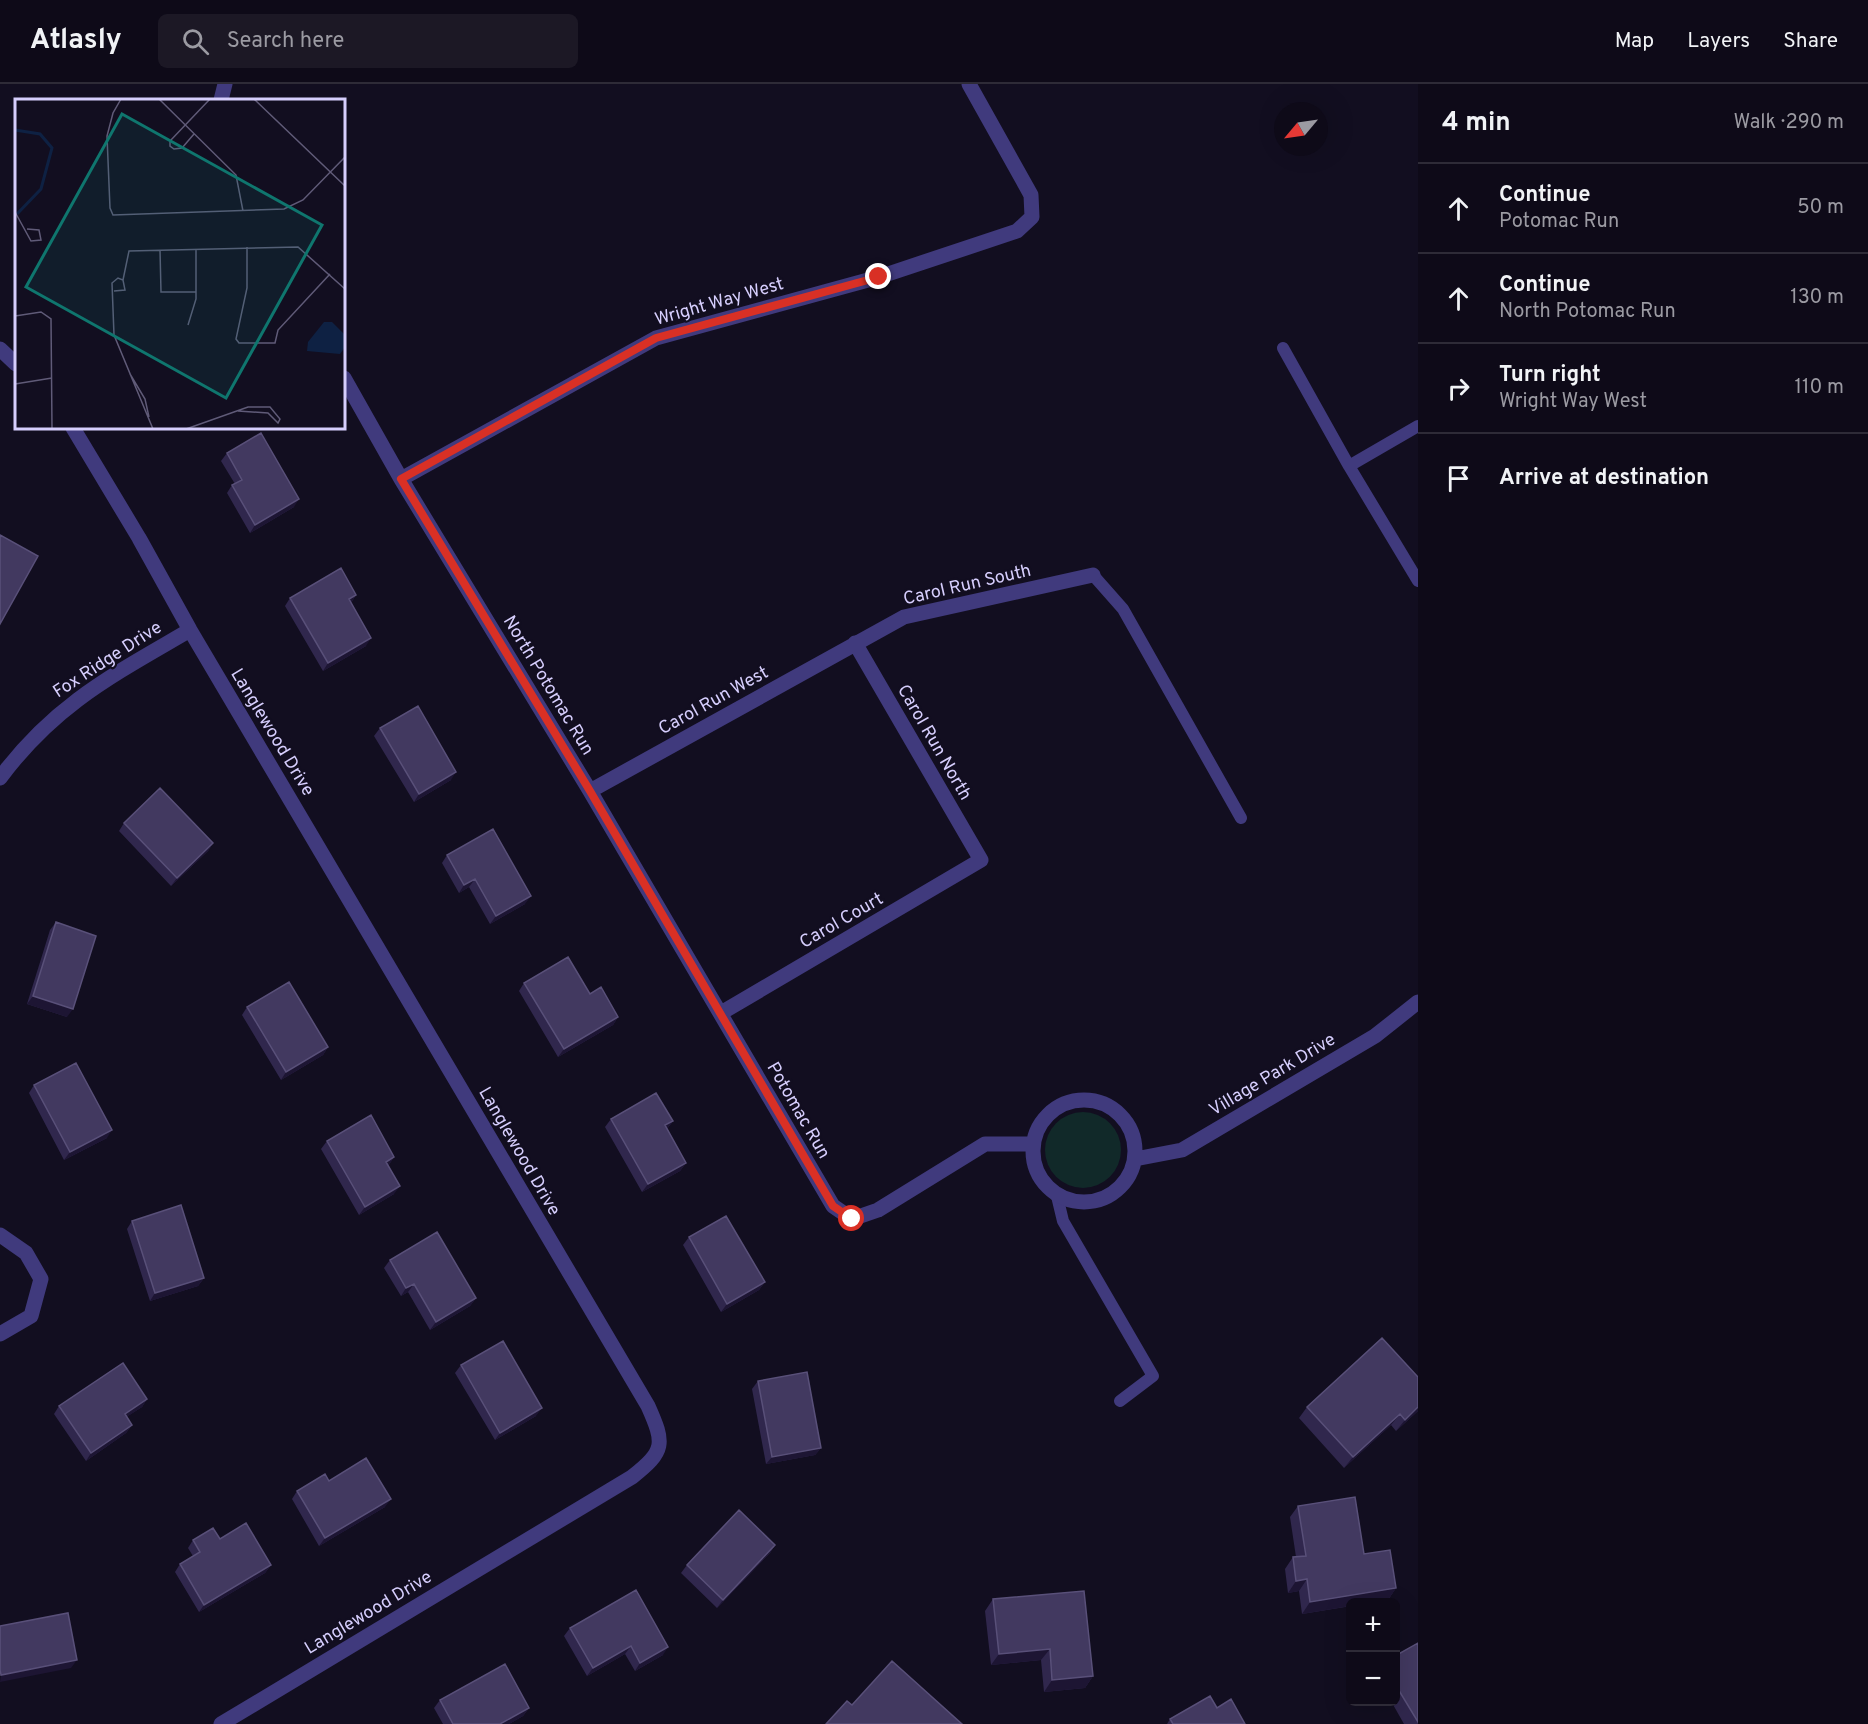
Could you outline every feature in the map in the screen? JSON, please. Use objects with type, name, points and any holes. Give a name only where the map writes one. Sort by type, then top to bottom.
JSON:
[{"type":"street","points":[[221,99],[225,84]]},
{"type":"street","name":"Wright Way West","points":[[401,479],[656,338],[879,277],[1017,231],[1032,217],[1031,195],[969,84]]},
{"type":"street","points":[[0,350],[15,363]]},
{"type":"street","name":"North Potomac Run","points":[[345,380],[401,479],[721,1013]]},
{"type":"street","name":"Langlewood Drive","points":[[74,429],[648,1406],[660,1433],[660,1450],[653,1461],[632,1478],[220,1724]]},
{"type":"street","name":"Carol Run South","points":[[855,644],[904,617],[1093,575]]},
{"type":"street","name":"Fox Ridge Drive","points":[[0,778],[18,754],[53,717],[95,685],[190,630]]},
{"type":"street","name":"Carol Run West","points":[[590,791],[855,644]]},
{"type":"street","name":"Carol Run North","points":[[855,644],[981,860]]},
{"type":"street","name":"Carol Court","points":[[721,1013],[981,860]]},
{"type":"street","name":"Village Park Drive","points":[[1135,1159],[1182,1150],[1375,1036],[1418,1002]]},
{"type":"street","name":"Potomac Run","points":[[721,1013],[833,1206],[852,1219],[879,1210],[985,1144],[1033,1143]]},
{"type":"street","points":[[1091,1100],[1110,1107],[1125,1120],[1134,1138],[1135,1159],[1128,1178],[1115,1193],[1096,1202],[1076,1203],[1057,1196],[1042,1182],[1034,1164],[1033,1143],[1039,1124],[1053,1109],[1071,1101],[1091,1100]]},
{"type":"street","points":[[0,1235],[26,1253],[41,1279],[31,1316],[0,1334]]},
{"type":"lane","points":[[1283,348],[1349,466],[1418,581]]},
{"type":"lane","points":[[1349,466],[1418,426]]},
{"type":"lane","points":[[1093,575],[1123,609],[1241,818]]},
{"type":"lane","points":[[1057,1196],[1063,1221],[1154,1376],[1120,1401]]},
{"type":"green space","points":[[1083,1112],[1097,1115],[1110,1123],[1118,1136],[1121,1150],[1118,1164],[1110,1177],[1097,1185],[1083,1188],[1069,1185],[1056,1177],[1048,1164],[1045,1150],[1048,1136],[1056,1123],[1069,1115]]},
{"type":"building","points":[[261,433],[299,499],[255,525],[232,485],[242,480],[227,453]]},
{"type":"building","points":[[0,535],[38,556],[0,624]]},
{"type":"building","points":[[341,568],[356,595],[349,599],[371,638],[328,663],[290,598]]},
{"type":"building","points":[[418,706],[456,772],[419,794],[380,728]]},
{"type":"building","points":[[160,788],[213,843],[177,878],[124,823]]},
{"type":"building","points":[[493,829],[531,896],[496,916],[475,879],[464,885],[447,855]]},
{"type":"building","points":[[56,922],[96,936],[73,1009],[33,996]]},
{"type":"building","points":[[568,957],[590,994],[601,987],[618,1017],[564,1049],[524,983]]},
{"type":"building","points":[[289,982],[328,1047],[286,1072],[247,1007]]},
{"type":"building","points":[[76,1063],[112,1130],[70,1152],[34,1085]]},
{"type":"building","points":[[656,1093],[673,1121],[665,1125],[686,1163],[648,1184],[611,1119]]},
{"type":"building","points":[[371,1115],[394,1157],[386,1162],[400,1186],[365,1207],[327,1141]]},
{"type":"building","points":[[181,1205],[204,1278],[155,1293],[132,1221]]},
{"type":"building","points":[[726,1216],[765,1282],[727,1304],[689,1237]]},
{"type":"building","points":[[437,1232],[476,1298],[436,1322],[414,1284],[406,1288],[390,1260]]},
{"type":"building","points":[[1382,1338],[1418,1377],[1418,1407],[1405,1420],[1400,1414],[1353,1457],[1307,1407]]},
{"type":"building","points":[[503,1341],[542,1408],[500,1433],[461,1365]]},
{"type":"building","points":[[123,1363],[147,1399],[125,1414],[132,1425],[91,1453],[59,1406]]},
{"type":"building","points":[[807,1372],[821,1448],[772,1457],[758,1381]]},
{"type":"building","points":[[366,1458],[391,1499],[325,1538],[297,1491],[325,1474],[329,1481]]},
{"type":"building","points":[[1355,1497],[1364,1554],[1390,1550],[1396,1588],[1310,1602],[1307,1579],[1296,1581],[1293,1557],[1306,1556],[1298,1506]]},
{"type":"building","points":[[739,1510],[775,1545],[723,1600],[687,1565]]},
{"type":"building","points":[[246,1523],[271,1565],[204,1605],[180,1564],[200,1552],[193,1540],[213,1528],[220,1539]]},
{"type":"building","points":[[636,1590],[668,1647],[640,1663],[631,1646],[593,1668],[570,1628]]},
{"type":"building","points":[[1084,1591],[1093,1676],[1052,1680],[1050,1649],[999,1654],[993,1599]]},
{"type":"building","points":[[68,1613],[77,1660],[1,1675],[0,1626]]},
{"type":"building","points":[[1418,1643],[1418,1722],[1400,1692],[1400,1653]]},
{"type":"building","points":[[892,1661],[962,1724],[826,1724],[847,1701],[852,1705]]},
{"type":"building","points":[[505,1664],[529,1708],[500,1724],[453,1724],[440,1700]]},
{"type":"building","points":[[1210,1696],[1217,1708],[1231,1699],[1245,1724],[1173,1724],[1170,1719]]},
{"type":"route","points":[[852,1219],[833,1206],[590,791],[401,479],[656,338],[879,277]]}]
